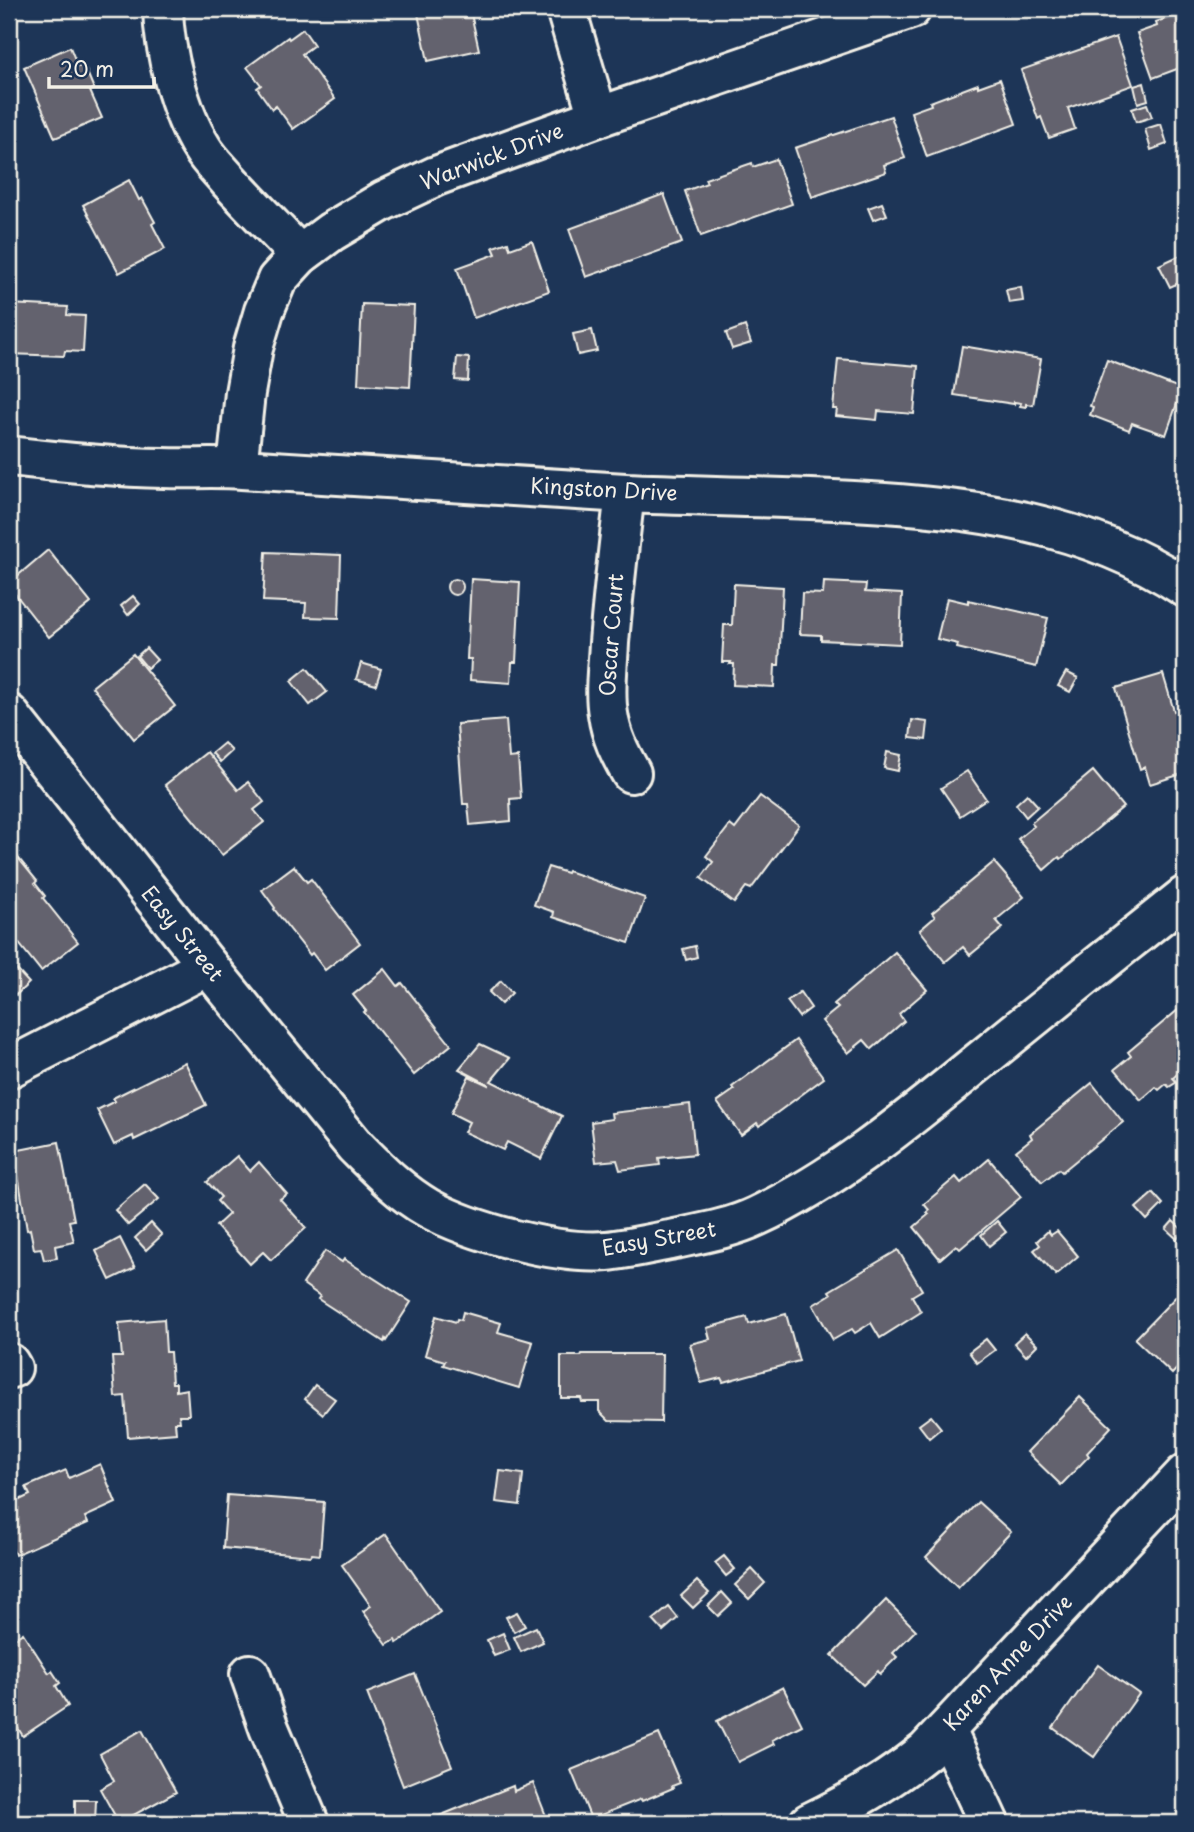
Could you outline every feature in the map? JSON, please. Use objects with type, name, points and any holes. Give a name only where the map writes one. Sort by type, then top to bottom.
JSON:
[{"type":"street","points":[[163,9],[178,94],[202,149],[244,198],[300,255]]},
{"type":"street","points":[[566,9],[598,117]]},
{"type":"street","name":"Warwick Drive","points":[[237,468],[253,348],[277,279],[300,255],[331,232],[383,201],[436,176],[911,9]]},
{"type":"street","name":"Kingston Drive","points":[[9,456],[150,467],[237,468],[625,493],[817,499],[957,509],[1057,529],[1085,538],[1148,564],[1185,587]]},
{"type":"street","name":"Oscar Court","points":[[625,493],[613,590],[607,711],[620,755],[631,774]]},
{"type":"street","name":"Easy Street","points":[[9,714],[208,967],[355,1146],[401,1190],[428,1208],[494,1233],[569,1251],[606,1251],[676,1239],[754,1218],[796,1196],[858,1157],[1185,896]]},
{"type":"street","points":[[9,1068],[208,967]]},
{"type":"street","name":"Karen Anne Drive","points":[[808,1823],[855,1800],[901,1772],[926,1751],[1185,1474]]},
{"type":"street","points":[[250,1674],[269,1728],[309,1823]]},
{"type":"street","points":[[946,1730],[989,1823]]},
{"type":"building","points":[[417,9],[470,9],[479,50],[428,61]]},
{"type":"building","points":[[1185,12],[1185,66],[1153,78],[1137,33],[1157,26],[1156,22]]},
{"type":"building","points":[[303,29],[314,45],[302,54],[335,99],[293,129],[276,106],[272,109],[257,88],[261,85],[247,67]]},
{"type":"building","points":[[1116,37],[1133,85],[1068,108],[1075,129],[1049,138],[1041,117],[1038,119],[1021,70]]},
{"type":"building","points":[[70,47],[78,67],[84,65],[94,89],[90,91],[102,118],[55,138],[24,67]]},
{"type":"building","points":[[1000,79],[1016,124],[927,157],[911,112],[978,84],[978,87]]},
{"type":"building","points":[[1144,83],[1148,100],[1138,103],[1134,86]]},
{"type":"building","points":[[1147,104],[1152,117],[1136,122],[1132,109]]},
{"type":"building","points":[[891,116],[905,158],[884,165],[886,172],[812,197],[795,148]]},
{"type":"building","points":[[1161,124],[1167,144],[1151,150],[1145,129]]},
{"type":"building","points":[[776,159],[792,204],[701,236],[685,191],[707,183],[705,179],[752,163],[753,167]]},
{"type":"building","points":[[129,180],[155,222],[152,224],[165,249],[119,273],[83,205]]},
{"type":"building","points":[[664,194],[682,243],[586,277],[569,229]]},
{"type":"building","points":[[882,203],[887,215],[873,220],[868,208]]},
{"type":"building","points":[[532,241],[549,291],[474,318],[457,268],[496,254],[493,247],[508,242],[510,249]]},
{"type":"building","points":[[1185,253],[1185,280],[1170,287],[1159,265]]},
{"type":"building","points":[[1021,287],[1023,301],[1009,303],[1006,290]]},
{"type":"building","points":[[9,304],[68,307],[67,315],[85,316],[83,352],[65,351],[64,356],[9,354]]},
{"type":"building","points":[[362,304],[414,306],[410,387],[358,384]]},
{"type":"building","points":[[745,326],[751,343],[732,349],[726,333]]},
{"type":"building","points":[[592,330],[597,351],[578,355],[573,334]]},
{"type":"building","points":[[962,346],[1041,359],[1033,405],[1026,404],[1026,407],[1020,406],[1021,403],[954,395]]},
{"type":"building","points":[[457,357],[469,358],[468,381],[455,380]]},
{"type":"building","points":[[838,359],[918,366],[914,414],[878,411],[877,420],[836,416],[837,409],[833,409]]},
{"type":"building","points":[[1107,360],[1182,389],[1166,435],[1132,423],[1129,430],[1090,415],[1093,407],[1090,406]]},
{"type":"building","points":[[48,550],[91,603],[49,637],[9,586],[9,583]]},
{"type":"building","points":[[266,552],[341,555],[339,618],[305,617],[306,603],[263,601]]},
{"type":"building","points":[[455,579],[461,581],[461,593],[455,595],[449,593],[447,587],[449,581]]},
{"type":"building","points":[[471,579],[520,582],[516,662],[512,662],[511,683],[470,680],[471,659],[467,659]]},
{"type":"building","points":[[824,582],[866,584],[865,592],[902,594],[900,644],[821,640],[821,635],[800,634],[802,593],[823,594]]},
{"type":"building","points":[[734,584],[783,587],[779,665],[775,665],[774,687],[733,685],[734,664],[722,662],[724,625],[732,625]]},
{"type":"building","points":[[133,596],[140,604],[128,615],[121,606]]},
{"type":"building","points":[[947,598],[968,603],[968,600],[1048,618],[1036,667],[957,648],[958,644],[937,639]]},
{"type":"building","points":[[146,648],[157,660],[147,668],[137,656]]},
{"type":"building","points":[[133,654],[175,706],[134,739],[92,687]]},
{"type":"building","points":[[361,663],[381,669],[376,685],[356,679]]},
{"type":"building","points":[[307,668],[327,692],[310,705],[291,681]]},
{"type":"building","points":[[1066,672],[1078,678],[1070,692],[1058,686]]},
{"type":"building","points":[[1163,674],[1174,711],[1184,708],[1185,712],[1185,773],[1150,784],[1145,767],[1140,769],[1116,688]]},
{"type":"building","points":[[506,720],[509,758],[518,757],[521,798],[510,799],[511,821],[470,825],[468,804],[463,804],[457,724]]},
{"type":"building","points":[[912,720],[928,722],[926,740],[910,738]]},
{"type":"building","points":[[224,743],[232,751],[220,762],[212,753]]},
{"type":"building","points":[[207,752],[238,790],[248,782],[264,802],[254,810],[264,822],[222,855],[165,785]]},
{"type":"building","points":[[887,752],[901,755],[898,771],[884,768]]},
{"type":"building","points":[[967,771],[986,799],[960,816],[941,788]]},
{"type":"building","points":[[1093,771],[1123,807],[1044,870],[1018,839],[1034,826],[1031,823]]},
{"type":"building","points":[[1027,794],[1038,806],[1026,817],[1016,804]]},
{"type":"building","points":[[760,796],[799,825],[751,889],[746,887],[734,903],[701,878],[713,862],[706,856],[730,825],[735,829]]},
{"type":"building","points":[[15,854],[37,881],[35,883],[45,896],[43,898],[78,942],[41,971],[9,931],[9,859]]},
{"type":"building","points":[[994,862],[1024,897],[996,920],[1003,928],[970,955],[963,947],[945,962],[920,930],[935,917],[932,913]]},
{"type":"building","points":[[294,866],[307,882],[311,879],[360,943],[325,970],[312,953],[310,955],[262,890]]},
{"type":"building","points":[[548,867],[567,873],[568,871],[645,898],[629,943],[553,917],[554,912],[534,905]]},
{"type":"building","points":[[695,946],[697,957],[686,960],[683,949]]},
{"type":"building","points":[[895,952],[927,990],[899,1014],[904,1021],[872,1049],[864,1040],[848,1053],[822,1021],[838,1008],[834,1004]]},
{"type":"building","points":[[9,966],[14,971],[16,969],[29,983],[16,995],[9,987]]},
{"type":"building","points":[[385,969],[398,986],[402,983],[451,1045],[414,1075],[353,995]]},
{"type":"building","points":[[501,981],[512,993],[501,1004],[489,992]]},
{"type":"building","points":[[800,992],[811,1008],[799,1017],[787,1001]]},
{"type":"building","points":[[1185,1004],[1185,1067],[1173,1078],[1177,1082],[1169,1087],[1166,1084],[1159,1090],[1156,1087],[1141,1100],[1115,1069],[1131,1056],[1128,1052]]},
{"type":"building","points":[[796,1040],[824,1078],[759,1126],[757,1123],[741,1135],[717,1102],[734,1090],[732,1087]]},
{"type":"building","points":[[480,1044],[510,1058],[491,1081],[562,1116],[541,1159],[507,1142],[503,1150],[464,1132],[469,1122],[451,1113],[469,1076],[488,1085],[459,1069]]},
{"type":"building","points":[[185,1062],[206,1105],[134,1140],[133,1136],[114,1145],[97,1110],[115,1101],[113,1098]]},
{"type":"building","points":[[1092,1083],[1123,1122],[1062,1172],[1059,1169],[1042,1182],[1016,1151],[1032,1138],[1030,1134]]},
{"type":"building","points":[[690,1104],[695,1154],[659,1158],[660,1165],[620,1170],[617,1160],[596,1162],[591,1122],[612,1119],[611,1113]]},
{"type":"building","points":[[59,1142],[74,1220],[69,1221],[74,1242],[55,1246],[57,1258],[44,1260],[41,1248],[34,1249],[30,1229],[27,1230],[14,1151]]},
{"type":"building","points":[[237,1156],[250,1171],[259,1162],[287,1194],[280,1199],[306,1228],[271,1260],[263,1252],[250,1264],[216,1226],[229,1214],[217,1201],[221,1197],[207,1182]]},
{"type":"building","points":[[989,1159],[1021,1197],[960,1249],[956,1245],[940,1259],[914,1227],[929,1214],[924,1204],[956,1177],[961,1183]]},
{"type":"building","points":[[145,1184],[159,1199],[128,1225],[115,1210]]},
{"type":"building","points":[[1153,1193],[1163,1204],[1147,1220],[1136,1208]]},
{"type":"building","points":[[997,1221],[1006,1232],[989,1246],[981,1235]]},
{"type":"building","points":[[1173,1221],[1184,1231],[1177,1239],[1166,1229]]},
{"type":"building","points":[[151,1223],[162,1235],[146,1250],[135,1238]]},
{"type":"building","points":[[1048,1231],[1051,1235],[1057,1231],[1078,1256],[1056,1275],[1034,1250],[1040,1245],[1037,1241]]},
{"type":"building","points":[[120,1238],[135,1268],[110,1280],[96,1251]]},
{"type":"building","points":[[898,1250],[922,1290],[912,1296],[921,1312],[880,1338],[871,1323],[855,1333],[852,1329],[833,1340],[813,1305],[831,1294],[829,1291]]},
{"type":"building","points":[[325,1251],[342,1262],[344,1259],[411,1302],[386,1341],[318,1299],[320,1296],[303,1284]]},
{"type":"building","points":[[1185,1287],[1185,1360],[1172,1374],[1135,1339]]},
{"type":"building","points":[[463,1312],[501,1323],[498,1332],[533,1342],[519,1388],[443,1365],[445,1361],[425,1355],[436,1316],[456,1322],[457,1319],[461,1320]]},
{"type":"building","points":[[786,1314],[799,1361],[723,1382],[721,1378],[701,1383],[690,1344],[710,1339],[707,1328],[747,1317],[749,1324]]},
{"type":"building","points":[[164,1319],[166,1352],[170,1352],[172,1383],[176,1383],[176,1391],[187,1389],[189,1415],[179,1415],[180,1422],[175,1422],[176,1433],[128,1437],[125,1396],[115,1397],[112,1357],[122,1357],[119,1323]]},
{"type":"building","points":[[1025,1333],[1037,1345],[1026,1356],[1014,1343]]},
{"type":"building","points":[[986,1339],[995,1350],[977,1363],[969,1352]]},
{"type":"building","points":[[662,1354],[661,1422],[609,1421],[599,1411],[599,1402],[561,1398],[561,1356]]},
{"type":"building","points":[[315,1385],[335,1399],[323,1414],[305,1399]]},
{"type":"building","points":[[1080,1397],[1111,1427],[1087,1453],[1089,1456],[1061,1485],[1027,1452]]},
{"type":"building","points":[[931,1416],[941,1428],[929,1438],[919,1425]]},
{"type":"building","points":[[100,1464],[116,1503],[85,1517],[88,1523],[15,1555],[9,1541],[9,1505],[30,1495],[26,1487],[66,1470],[69,1478]]},
{"type":"building","points":[[500,1471],[523,1474],[520,1505],[496,1502]]},
{"type":"building","points":[[227,1495],[324,1502],[320,1555],[223,1548]]},
{"type":"building","points":[[978,1502],[1011,1532],[958,1588],[926,1557]]},
{"type":"building","points":[[386,1534],[440,1612],[397,1643],[395,1640],[387,1645],[363,1611],[371,1606],[342,1565]]},
{"type":"building","points":[[724,1556],[735,1569],[726,1576],[715,1563]]},
{"type":"building","points":[[752,1569],[765,1583],[749,1599],[735,1585]]},
{"type":"building","points":[[697,1581],[709,1593],[693,1608],[681,1596]]},
{"type":"building","points":[[722,1592],[732,1603],[718,1616],[708,1606]]},
{"type":"building","points":[[886,1600],[916,1630],[893,1653],[897,1657],[880,1674],[878,1671],[863,1685],[832,1655]]},
{"type":"building","points":[[669,1607],[678,1618],[663,1631],[653,1620]]},
{"type":"building","points":[[517,1612],[525,1626],[514,1632],[506,1617]]},
{"type":"building","points":[[536,1627],[543,1642],[521,1652],[514,1637]]},
{"type":"building","points":[[23,1633],[49,1673],[52,1671],[60,1683],[56,1686],[68,1706],[23,1736],[10,1716],[13,1714],[9,1708],[9,1672],[15,1668],[9,1658],[9,1642]]},
{"type":"building","points":[[503,1633],[510,1650],[494,1656],[487,1640]]},
{"type":"building","points":[[1098,1665],[1139,1694],[1094,1757],[1053,1728]]},
{"type":"building","points":[[415,1674],[452,1766],[403,1786],[367,1693]]},
{"type":"building","points":[[783,1687],[802,1725],[772,1740],[774,1744],[738,1762],[717,1721]]},
{"type":"building","points":[[142,1730],[176,1792],[119,1823],[100,1789],[114,1781],[100,1754]]},
{"type":"building","points":[[659,1734],[680,1783],[642,1801],[641,1799],[591,1819],[571,1770]]},
{"type":"building","points":[[533,1783],[548,1821],[543,1823],[422,1823],[513,1786],[514,1791]]},
{"type":"building","points":[[75,1800],[96,1800],[95,1823],[75,1823]]}]
